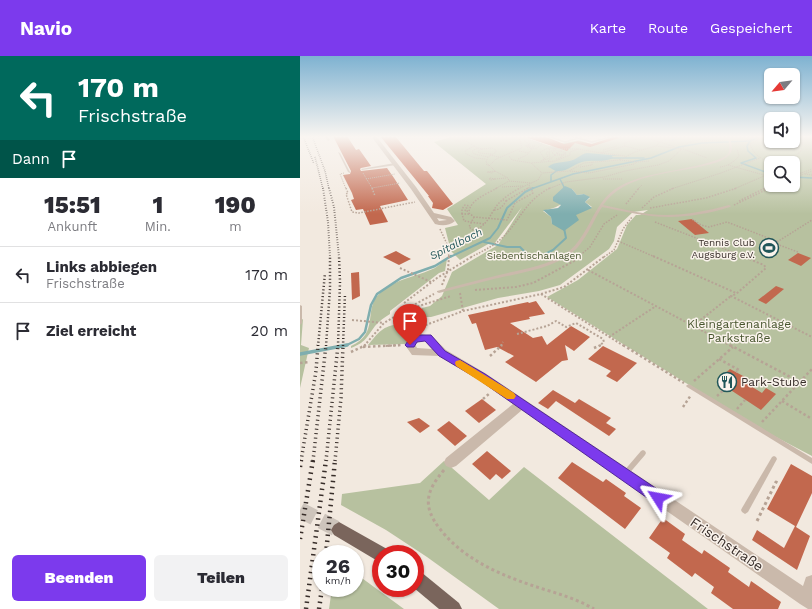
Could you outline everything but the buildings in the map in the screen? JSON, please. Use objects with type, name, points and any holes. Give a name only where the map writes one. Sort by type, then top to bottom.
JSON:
[{"type":"main road","points":[[339,530],[372,550]]},
{"type":"main road","points":[[424,585],[453,609]]},
{"type":"street","points":[[395,164],[437,223],[447,224],[452,220],[432,215]]},
{"type":"street","points":[[410,345],[421,332]]},
{"type":"street","name":"Frischstraße","points":[[421,332],[442,353],[481,376],[625,475],[810,594]]},
{"type":"street","name":"Frischstraße","points":[[410,345],[416,352],[442,353]]},
{"type":"street","points":[[451,462],[521,404]]},
{"type":"lane","points":[[345,162],[350,171]]},
{"type":"lane","points":[[439,292],[531,269],[558,259],[570,251],[584,238],[601,206],[609,196],[617,190],[638,179],[657,173],[714,162]]},
{"type":"lane","points":[[362,169],[395,164]]},
{"type":"lane","points":[[601,206],[655,215],[687,215],[707,213],[729,206]]},
{"type":"lane","points":[[300,306],[300,323]]},
{"type":"lane","points":[[689,386],[700,391],[812,461]]},
{"type":"lane","points":[[625,475],[643,454]]},
{"type":"lane","points":[[745,510],[774,459]]},
{"type":"path","points":[[486,162],[489,166]]},
{"type":"path","points":[[489,166],[492,162]]},
{"type":"path","points":[[521,162],[531,164],[542,162]]},
{"type":"path","points":[[578,167],[592,165],[592,162]]},
{"type":"path","points":[[531,164],[542,173],[551,174],[569,171],[584,163],[606,162]]},
{"type":"path","points":[[569,171],[589,173],[634,164],[637,162]]},
{"type":"path","points":[[636,213],[622,228],[614,250],[564,287],[541,294],[463,311],[421,332],[406,310],[404,303],[431,282],[496,242],[512,227],[530,201],[543,191],[566,182],[604,177],[667,162]]},
{"type":"path","points":[[714,162],[764,174]]},
{"type":"path","points":[[751,162],[667,190],[656,195],[641,210],[706,198],[735,189],[764,176]]},
{"type":"path","points":[[486,164],[495,171],[509,178]]},
{"type":"path","points":[[802,173],[812,170]]},
{"type":"path","points":[[800,176],[812,170]]},
{"type":"path","points":[[350,171],[340,174],[348,193],[346,194],[352,212],[359,213],[422,200]]},
{"type":"path","points":[[375,196],[366,179],[402,173]]},
{"type":"path","points":[[501,186],[529,185],[542,178],[542,173]]},
{"type":"path","points":[[802,173],[812,176]]},
{"type":"path","points":[[500,178],[503,175]]},
{"type":"path","points":[[495,179],[509,178]]},
{"type":"path","points":[[372,188],[408,181]]},
{"type":"path","points":[[468,210],[475,201],[509,181],[532,183]]},
{"type":"path","points":[[462,214],[469,214],[474,217],[488,219],[507,220],[509,219],[512,207],[519,201],[532,194],[529,185]]},
{"type":"path","points":[[474,217],[469,227],[473,230],[479,229],[486,224],[502,200],[525,186]]},
{"type":"path","points":[[494,210],[502,208],[506,201],[531,189]]},
{"type":"path","points":[[729,206],[764,189]]},
{"type":"path","points":[[729,206],[764,191]]},
{"type":"path","points":[[502,200],[506,201]]},
{"type":"path","points":[[466,207],[465,210],[468,210],[469,214]]},
{"type":"path","points":[[470,207],[462,209],[464,221],[486,224]]},
{"type":"path","points":[[687,215],[704,228],[713,228],[727,222],[798,252]]},
{"type":"path","points":[[777,242],[812,220]]},
{"type":"path","points":[[653,221],[766,266],[766,268],[736,294],[731,296],[694,325]]},
{"type":"path","points":[[363,347],[384,323],[439,292],[448,271],[450,253],[446,239],[437,223]]},
{"type":"path","points":[[618,241],[736,294]]},
{"type":"path","points":[[400,268],[431,282]]},
{"type":"path","points":[[588,270],[800,382]]},
{"type":"path","points":[[459,286],[463,311]]},
{"type":"path","points":[[541,294],[689,386],[733,347]]},
{"type":"path","points":[[731,296],[812,337]]},
{"type":"path","points":[[609,337],[656,306]]},
{"type":"path","points":[[352,320],[384,323]]},
{"type":"path","points":[[517,334],[547,326],[556,321],[566,327],[576,323],[603,339],[604,342],[598,347],[594,348]]},
{"type":"path","points":[[490,356],[501,347],[503,342]]},
{"type":"path","points":[[351,352],[363,347],[410,345]]},
{"type":"path","points":[[719,359],[738,370],[736,372]]},
{"type":"path","points":[[301,364],[310,362]]},
{"type":"path","points":[[757,427],[812,369]]},
{"type":"path","points":[[713,400],[727,387]]},
{"type":"path","points":[[683,407],[693,393],[700,391]]},
{"type":"path","points":[[782,401],[812,419]]},
{"type":"path","points":[[451,462],[436,478],[430,488],[427,502],[430,515],[441,532],[454,546],[470,558],[506,577],[542,589],[563,594],[587,604],[594,609]]},
{"type":"path","points":[[757,521],[776,482],[780,484]]},
{"type":"green space","points":[[459,162],[764,162],[764,192],[800,192],[800,162],[812,162],[812,456],[757,427],[547,297],[578,280],[617,249],[627,225],[636,215],[640,215],[648,210],[633,212],[617,227],[614,241],[609,249],[560,285],[539,291],[498,298],[431,317],[422,317],[422,308],[430,306],[442,296],[452,272],[498,245],[522,207],[494,244],[490,243],[460,260],[451,251],[445,228],[458,225],[447,209],[486,184]],"holes":[[[572,189],[577,195],[584,194],[590,198],[585,202],[592,207],[552,224],[551,217],[543,211],[561,204]]]},
{"type":"green space","points":[[447,259],[445,271],[439,273],[390,311],[390,314],[377,324],[363,342],[351,348],[351,346],[360,341],[365,335],[370,321],[374,300],[379,294],[391,285],[435,268]]},
{"type":"green space","points":[[303,319],[301,345],[309,348],[300,388],[300,321]]},
{"type":"green space","points":[[400,324],[409,327],[413,334],[405,344],[368,345],[381,330],[389,326]]},
{"type":"green space","points":[[444,461],[489,500],[524,467],[708,609],[499,609],[424,555],[424,545],[409,545],[386,530],[341,505],[342,494],[420,483]]},
{"type":"green space","points":[[364,580],[372,585],[372,597],[388,597],[404,609],[329,609],[331,597],[364,597]]},
{"type":"water","points":[[584,162],[562,171],[556,171],[548,167],[556,163]]},
{"type":"water","points":[[565,186],[572,189],[577,195],[584,194],[590,197],[585,202],[592,208],[576,215],[579,220],[564,231],[552,224],[551,217],[543,210],[558,208],[561,205],[553,201],[553,197]]},
{"type":"waterway","name":"Spitalbach","points":[[531,189],[573,174],[632,162]]},
{"type":"waterway","points":[[745,162],[741,163],[764,171]]},
{"type":"waterway","points":[[551,181],[551,175],[559,169]]},
{"type":"waterway","points":[[800,177],[812,178]]},
{"type":"waterway","points":[[560,179],[565,189]]},
{"type":"waterway","name":"Spitalbach","points":[[450,257],[490,238],[498,228],[507,208],[525,192],[531,189]]},
{"type":"waterway","points":[[541,256],[553,250],[566,238],[564,228]]},
{"type":"waterway","points":[[484,242],[507,247],[520,247],[528,255],[525,258],[530,259],[541,256]]},
{"type":"waterway","name":"Spitalbach","points":[[347,345],[359,339],[365,332],[371,305],[377,294],[401,278],[435,266],[451,256]]},
{"type":"waterway","name":"Spitalbach","points":[[300,354],[347,345]]},
{"type":"tunnel","points":[[300,510],[339,530]]},
{"type":"railway","points":[[316,162],[323,189]]},
{"type":"railway","points":[[322,162],[329,189]]},
{"type":"railway","points":[[323,188],[328,222],[330,257]]},
{"type":"railway","points":[[329,188],[334,207],[339,257]]},
{"type":"railway","points":[[338,346],[340,282],[339,256]]},
{"type":"railway","points":[[326,346],[330,289],[330,257]]},
{"type":"railway","points":[[318,346],[325,273]]},
{"type":"railway","points":[[343,346],[345,294]]},
{"type":"railway","points":[[301,461],[316,371],[318,345]]},
{"type":"railway","points":[[313,461],[326,345]]},
{"type":"railway","points":[[326,461],[338,345]]},
{"type":"railway","points":[[335,461],[341,398],[343,345]]},
{"type":"railway","points":[[300,467],[301,460]]},
{"type":"railway","points":[[300,539],[313,460]]},
{"type":"railway","points":[[306,609],[326,460]]},
{"type":"railway","points":[[327,545],[335,460]]},
{"type":"railway","points":[[319,609],[321,597]]},
{"type":"slow traffic","points":[[460,363],[510,396]]},
{"type":"place","name":"Tennis Club Augsburg e.V.","points":[[769,248]]},
{"type":"place","name":"Park-Stube","points":[[727,382]]},
{"type":"route","points":[[410,345],[414,339],[423,337],[428,338],[442,353],[481,376],[658,498]]},
{"type":"park label","name":"Siebentischanlagen","points":[[534,255]]},
{"type":"park label","name":"Kleingartenanlage Parkstraße","points":[[739,331]]}]
